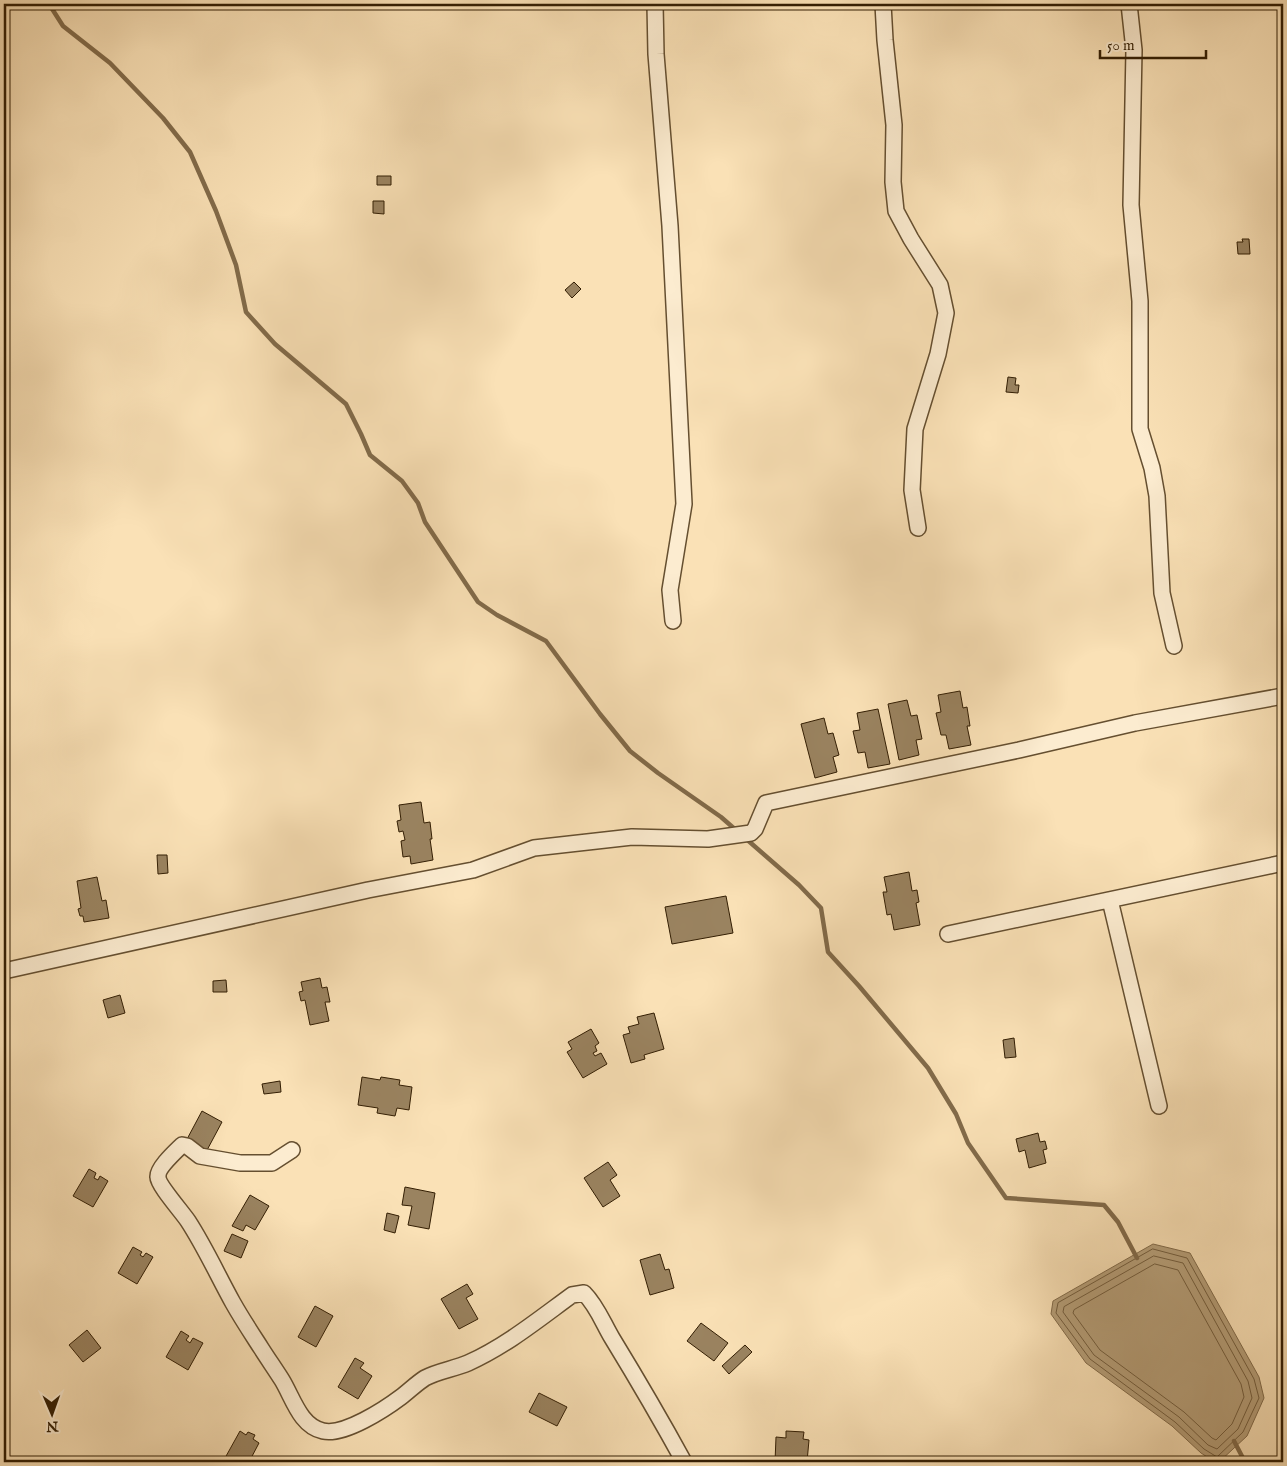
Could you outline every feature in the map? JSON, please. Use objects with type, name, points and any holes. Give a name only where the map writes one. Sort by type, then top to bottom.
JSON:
[{"type":"street","points":[[655,4],[656,54],[670,226],[684,504],[670,590],[673,622]]},
{"type":"street","points":[[883,4],[894,125],[893,182],[896,211],[940,285],[946,313],[938,354],[915,429],[912,490],[918,528]]},
{"type":"street","points":[[1129,4],[1134,50],[1131,205],[1140,301],[1140,429],[1152,468],[1157,496],[1162,593],[1174,646]]},
{"type":"street","points":[[4,971],[368,890],[473,870],[534,848],[632,837],[708,839],[751,833],[755,829],[766,803],[1135,724],[1283,696]]},
{"type":"street","points":[[948,934],[1283,863]]},
{"type":"street","points":[[1110,900],[1159,1106]]},
{"type":"street","points":[[292,1150],[272,1163],[240,1163],[200,1156],[187,1146],[182,1145],[168,1159],[158,1173],[158,1178],[195,1232],[233,1303],[296,1406],[311,1426],[323,1431],[332,1432],[344,1429],[400,1398],[426,1378],[468,1363],[508,1341],[572,1295],[584,1293],[594,1302],[609,1333],[659,1416],[684,1462]]},
{"type":"water","points":[[1153,1244],[1190,1253],[1259,1377],[1264,1398],[1247,1436],[1219,1462],[1215,1462],[1201,1453],[1172,1426],[1086,1363],[1051,1314],[1053,1301]]},
{"type":"building","points":[[377,176],[391,176],[391,185],[377,185]]},
{"type":"building","points":[[373,201],[384,201],[384,214],[373,213]]},
{"type":"building","points":[[1242,239],[1249,239],[1250,254],[1238,254],[1237,242],[1243,242]]},
{"type":"building","points":[[574,282],[581,289],[572,298],[565,290]]},
{"type":"building","points":[[1008,377],[1016,378],[1015,385],[1019,385],[1018,393],[1006,392]]},
{"type":"building","points":[[960,691],[963,708],[967,707],[970,726],[967,726],[971,745],[949,749],[946,735],[941,735],[936,713],[941,712],[938,695]]},
{"type":"building","points":[[907,700],[911,716],[917,715],[922,739],[916,740],[919,755],[899,760],[888,704]]},
{"type":"building","points":[[878,709],[890,764],[868,768],[865,752],[858,753],[853,731],[860,730],[857,713]]},
{"type":"building","points":[[824,718],[828,734],[833,733],[839,755],[833,757],[837,772],[815,778],[801,724]]},
{"type":"building","points":[[421,802],[424,823],[430,822],[433,860],[411,864],[410,856],[403,857],[401,841],[405,840],[403,831],[399,832],[397,821],[401,820],[399,805]]},
{"type":"building","points":[[157,855],[167,855],[168,873],[158,874]]},
{"type":"building","points":[[909,872],[912,891],[917,890],[919,902],[916,903],[920,925],[894,930],[891,914],[887,915],[883,892],[887,892],[884,877]]},
{"type":"building","points":[[97,877],[102,901],[106,900],[109,918],[84,922],[83,916],[80,916],[78,909],[81,908],[77,881]]},
{"type":"building","points":[[726,896],[733,933],[672,944],[665,907]]},
{"type":"building","points":[[320,978],[322,988],[327,987],[330,1002],[325,1002],[329,1021],[310,1025],[305,1000],[301,1001],[299,992],[303,991],[301,982]]},
{"type":"building","points":[[226,980],[227,992],[213,992],[213,981]]},
{"type":"building","points":[[120,995],[125,1013],[108,1018],[103,1000]]},
{"type":"building","points":[[654,1013],[664,1049],[644,1055],[645,1059],[631,1063],[623,1035],[630,1033],[628,1027],[639,1024],[637,1017]]},
{"type":"building","points":[[591,1029],[599,1043],[595,1046],[597,1051],[593,1053],[595,1056],[601,1053],[607,1064],[583,1078],[567,1052],[572,1049],[568,1042]]},
{"type":"building","points":[[1014,1038],[1016,1057],[1005,1058],[1003,1040]]},
{"type":"building","points":[[362,1077],[380,1080],[381,1077],[400,1080],[399,1085],[412,1087],[409,1110],[397,1108],[395,1116],[377,1113],[378,1108],[358,1105]]},
{"type":"building","points":[[280,1081],[281,1092],[264,1094],[262,1084]]},
{"type":"building","points":[[202,1111],[222,1122],[206,1152],[186,1141]]},
{"type":"building","points":[[1038,1133],[1040,1142],[1045,1141],[1047,1149],[1043,1150],[1046,1163],[1029,1168],[1025,1150],[1019,1152],[1016,1139]]},
{"type":"building","points":[[608,1162],[617,1175],[610,1180],[620,1196],[603,1207],[584,1178]]},
{"type":"building","points":[[89,1169],[96,1173],[94,1178],[98,1180],[100,1176],[108,1181],[93,1207],[73,1196]]},
{"type":"building","points":[[405,1187],[435,1193],[429,1229],[408,1225],[412,1206],[402,1205]]},
{"type":"building","points":[[250,1195],[269,1206],[255,1230],[246,1225],[243,1231],[232,1226]]},
{"type":"building","points":[[387,1213],[399,1216],[395,1233],[384,1230]]},
{"type":"building","points":[[232,1234],[248,1241],[241,1258],[224,1251]]},
{"type":"building","points":[[133,1247],[142,1252],[140,1255],[143,1257],[146,1253],[153,1257],[137,1284],[118,1273]]},
{"type":"building","points":[[660,1254],[665,1270],[669,1269],[674,1288],[650,1295],[640,1260]]},
{"type":"building","points":[[467,1284],[473,1294],[466,1298],[478,1319],[459,1329],[441,1299]]},
{"type":"building","points":[[315,1306],[333,1316],[316,1347],[298,1337]]},
{"type":"building","points":[[701,1323],[728,1343],[714,1361],[687,1341]]},
{"type":"building","points":[[87,1330],[101,1348],[83,1362],[69,1345]]},
{"type":"building","points":[[181,1331],[189,1336],[186,1340],[190,1343],[193,1338],[203,1343],[188,1370],[166,1357]]},
{"type":"building","points":[[745,1345],[752,1352],[729,1374],[722,1366]]},
{"type":"building","points":[[355,1358],[364,1363],[360,1368],[372,1376],[358,1399],[338,1387]]},
{"type":"building","points":[[539,1393],[567,1407],[557,1426],[529,1412]]},
{"type":"building","points":[[240,1431],[246,1435],[248,1432],[255,1435],[253,1439],[259,1443],[249,1462],[233,1462],[225,1458]]},
{"type":"building","points":[[786,1431],[804,1432],[803,1439],[809,1440],[807,1462],[775,1462],[776,1437],[786,1438]]},
{"type":"waterway","points":[[49,4],[63,26],[110,63],[163,118],[190,152],[216,211],[236,265],[246,312],[275,344],[346,404],[370,455],[402,481],[418,503],[425,522],[478,602],[497,615],[546,641],[630,751],[721,817],[737,831]]},
{"type":"waterway","points":[[744,837],[799,885],[821,908],[828,952],[928,1068],[956,1114],[968,1143],[1006,1198],[1104,1205],[1118,1222],[1137,1258]]},
{"type":"waterway","points":[[1234,1441],[1245,1462]]}]
